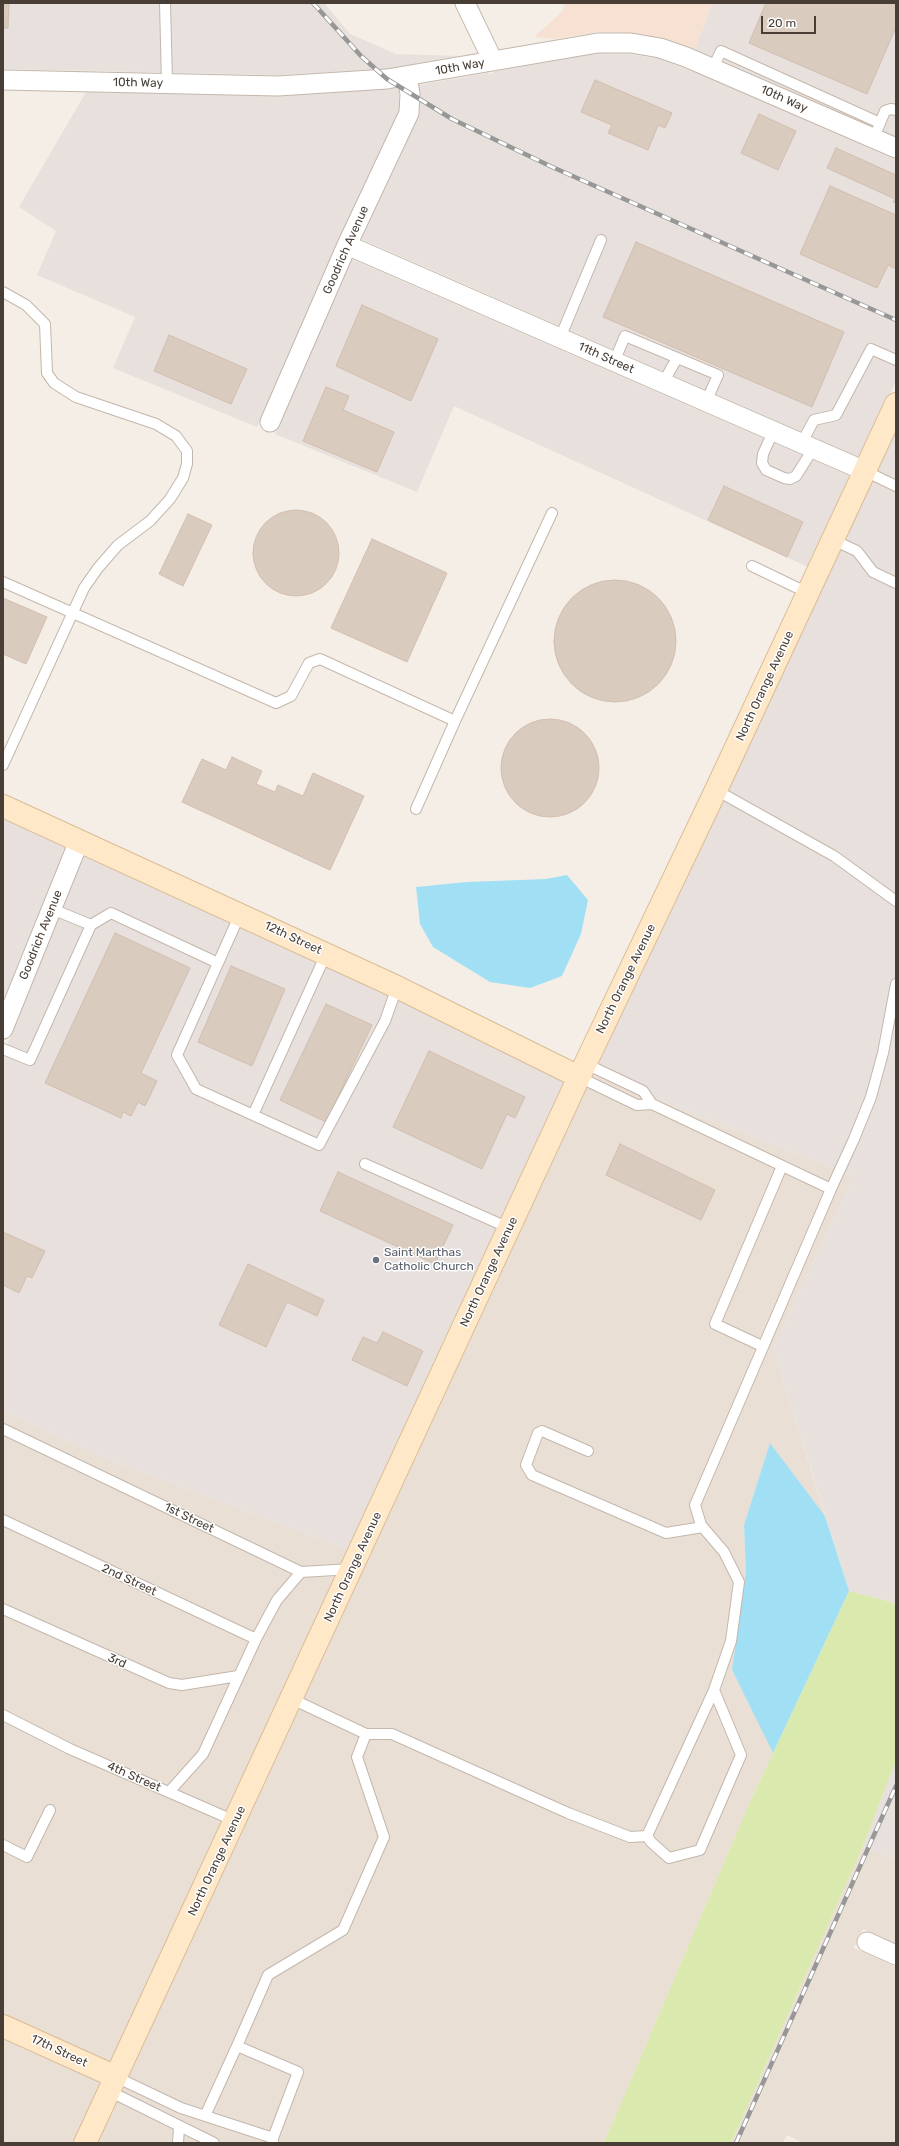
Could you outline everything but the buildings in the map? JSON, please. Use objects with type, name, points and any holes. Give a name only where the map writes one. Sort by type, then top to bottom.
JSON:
[{"type":"street","points":[[465,3],[493,61]]},
{"type":"street","name":"10th Way","points":[[3,80],[278,86],[387,79],[598,43],[631,43],[660,48],[876,130],[896,148]]},
{"type":"street","name":"Goodrich Avenue","points":[[270,422],[347,245],[409,113],[410,94],[407,76]]},
{"type":"street","name":"11th Street","points":[[347,245],[865,471]]},
{"type":"street","name":"North Orange Avenue","points":[[85,2143],[292,1699],[582,1070],[716,790],[896,404]]},
{"type":"street","name":"12th Street","points":[[3,806],[397,987],[582,1070]]},
{"type":"street","name":"Goodrich Avenue","points":[[3,1030],[79,841]]},
{"type":"street","points":[[867,1942],[896,1955]]},
{"type":"street","name":"17th Street","points":[[3,2026],[113,2084]]},
{"type":"lane","points":[[165,3],[167,83]]},
{"type":"lane","points":[[714,68],[721,51],[876,130],[885,111],[891,109],[896,110]]},
{"type":"lane","points":[[560,338],[601,240]]},
{"type":"lane","points":[[3,292],[26,305],[45,324],[47,373],[54,383],[76,398],[156,424],[176,436],[187,451],[183,478],[170,500],[150,521],[118,545],[98,568],[84,588],[3,765]]},
{"type":"lane","points":[[614,362],[625,336],[718,375],[706,402]]},
{"type":"lane","points":[[773,432],[763,454],[762,463],[766,470],[790,479],[796,476],[807,446],[814,420],[836,414],[871,349],[896,360]]},
{"type":"lane","points":[[663,383],[677,358]]},
{"type":"lane","points":[[865,471],[896,486]]},
{"type":"lane","points":[[416,809],[455,721],[552,513]]},
{"type":"lane","points":[[833,540],[857,551],[873,572],[896,583]]},
{"type":"lane","points":[[752,566],[808,594]]},
{"type":"lane","points":[[3,582],[276,703],[291,696],[308,663],[320,659],[455,721]]},
{"type":"lane","points":[[716,790],[834,856],[896,901]]},
{"type":"lane","points":[[52,909],[91,925]]},
{"type":"lane","points":[[3,1049],[30,1060],[91,925],[111,913],[218,962]]},
{"type":"lane","points":[[240,914],[177,1055],[196,1089],[319,1145],[385,1021],[397,987]]},
{"type":"lane","points":[[253,1115],[326,954]]},
{"type":"lane","points":[[647,1836],[714,1690],[731,1640],[739,1582],[724,1552],[703,1527],[695,1505],[762,1346],[854,1139],[871,1097],[883,1053],[896,984]]},
{"type":"lane","points":[[582,1070],[637,1105],[652,1104],[831,1189]]},
{"type":"lane","points":[[582,1070],[643,1091],[652,1104]]},
{"type":"lane","points":[[365,1164],[509,1228]]},
{"type":"lane","points":[[762,1346],[715,1324],[782,1166]]},
{"type":"lane","name":"1st Street","points":[[3,1429],[301,1572]]},
{"type":"lane","points":[[588,1451],[542,1431],[538,1433],[526,1465],[532,1475],[666,1533],[703,1527]]},
{"type":"lane","name":"2nd Street","points":[[3,1520],[256,1639]]},
{"type":"lane","points":[[256,1639],[277,1600],[301,1572],[352,1569]]},
{"type":"lane","name":"3rd","points":[[3,1609],[170,1684],[182,1684],[238,1676]]},
{"type":"lane","name":"4th Street","points":[[3,1715],[70,1749],[169,1792],[203,1754],[256,1639]]},
{"type":"lane","points":[[647,1836],[651,1842],[669,1858],[700,1850],[741,1755],[714,1690]]},
{"type":"lane","points":[[292,1699],[366,1734],[392,1734],[568,1813],[630,1837],[647,1836]]},
{"type":"lane","points":[[205,2116],[268,1975],[343,1930],[384,1837],[357,1757],[366,1734]]},
{"type":"lane","points":[[169,1792],[235,1821]]},
{"type":"lane","points":[[3,1846],[27,1857],[50,1810]]},
{"type":"lane","points":[[113,2084],[273,2140],[298,2072],[237,2046]]},
{"type":"lane","points":[[113,2084],[179,2127],[214,2143]]},
{"type":"lane","points":[[178,2143],[179,2127]]},
{"type":"shaded area","points":[[3,3],[324,3],[350,34],[396,54],[460,56],[387,69],[279,75],[3,69]]},
{"type":"shaded area","points":[[565,3],[713,3],[695,49],[662,38],[632,33],[597,32],[554,39],[534,37],[562,12]]},
{"type":"shaded area","points":[[713,3],[896,3],[896,137],[695,49]]},
{"type":"shaded area","points":[[598,53],[629,54],[657,58],[705,76],[896,160],[896,381],[861,458],[361,239],[418,118],[418,85],[488,73],[489,75],[496,71]]},
{"type":"shaded area","points":[[399,88],[399,112],[343,231],[257,427],[113,368],[135,317],[37,275],[56,231],[19,207],[86,92],[277,96]]},
{"type":"shaded area","points":[[352,259],[852,477],[810,568],[454,406],[417,492],[275,434]]},
{"type":"shaded area","points":[[896,427],[896,1605],[891,1602],[849,1591],[773,1348],[854,1176],[591,1074]]},
{"type":"shaded area","points":[[3,818],[66,847],[3,1004]]},
{"type":"shaded area","points":[[84,854],[393,996],[566,1082],[350,1550],[106,1459],[3,1410],[3,1055]]},
{"type":"shaded area","points":[[591,1074],[854,1176],[773,1348],[825,1516],[770,1444],[744,1525],[746,1571],[732,1670],[773,1753],[749,1804],[604,2143],[96,2143]]},
{"type":"shaded area","points":[[3,1410],[106,1459],[350,1550],[112,2064],[3,2014]]},
{"type":"shaded area","points":[[896,1761],[896,1860],[863,1846]]},
{"type":"shaded area","points":[[863,1846],[896,1860],[896,1943],[863,1929],[854,1948],[896,1967],[896,2143],[803,2143],[787,2135],[783,2143],[731,2143]]},
{"type":"shaded area","points":[[3,2037],[103,2083],[75,2143],[3,2143]]},
{"type":"green space","points":[[849,1591],[891,1602],[896,1605],[896,1761],[863,1846],[731,2143],[604,2143],[749,1804]]},
{"type":"water","points":[[567,875],[588,900],[581,934],[562,976],[530,988],[490,982],[433,947],[420,924],[416,887],[467,882],[546,879]]},
{"type":"water","points":[[770,1443],[825,1516],[849,1591],[773,1753],[732,1670],[746,1571],[744,1525]]},
{"type":"railway","points":[[313,3],[361,56],[387,79],[452,119],[550,166],[896,320]]},
{"type":"railway","points":[[736,2143],[896,1786]]},
{"type":"place","name":"Saint Marthas Catholic Church","points":[[376,1260]]}]
